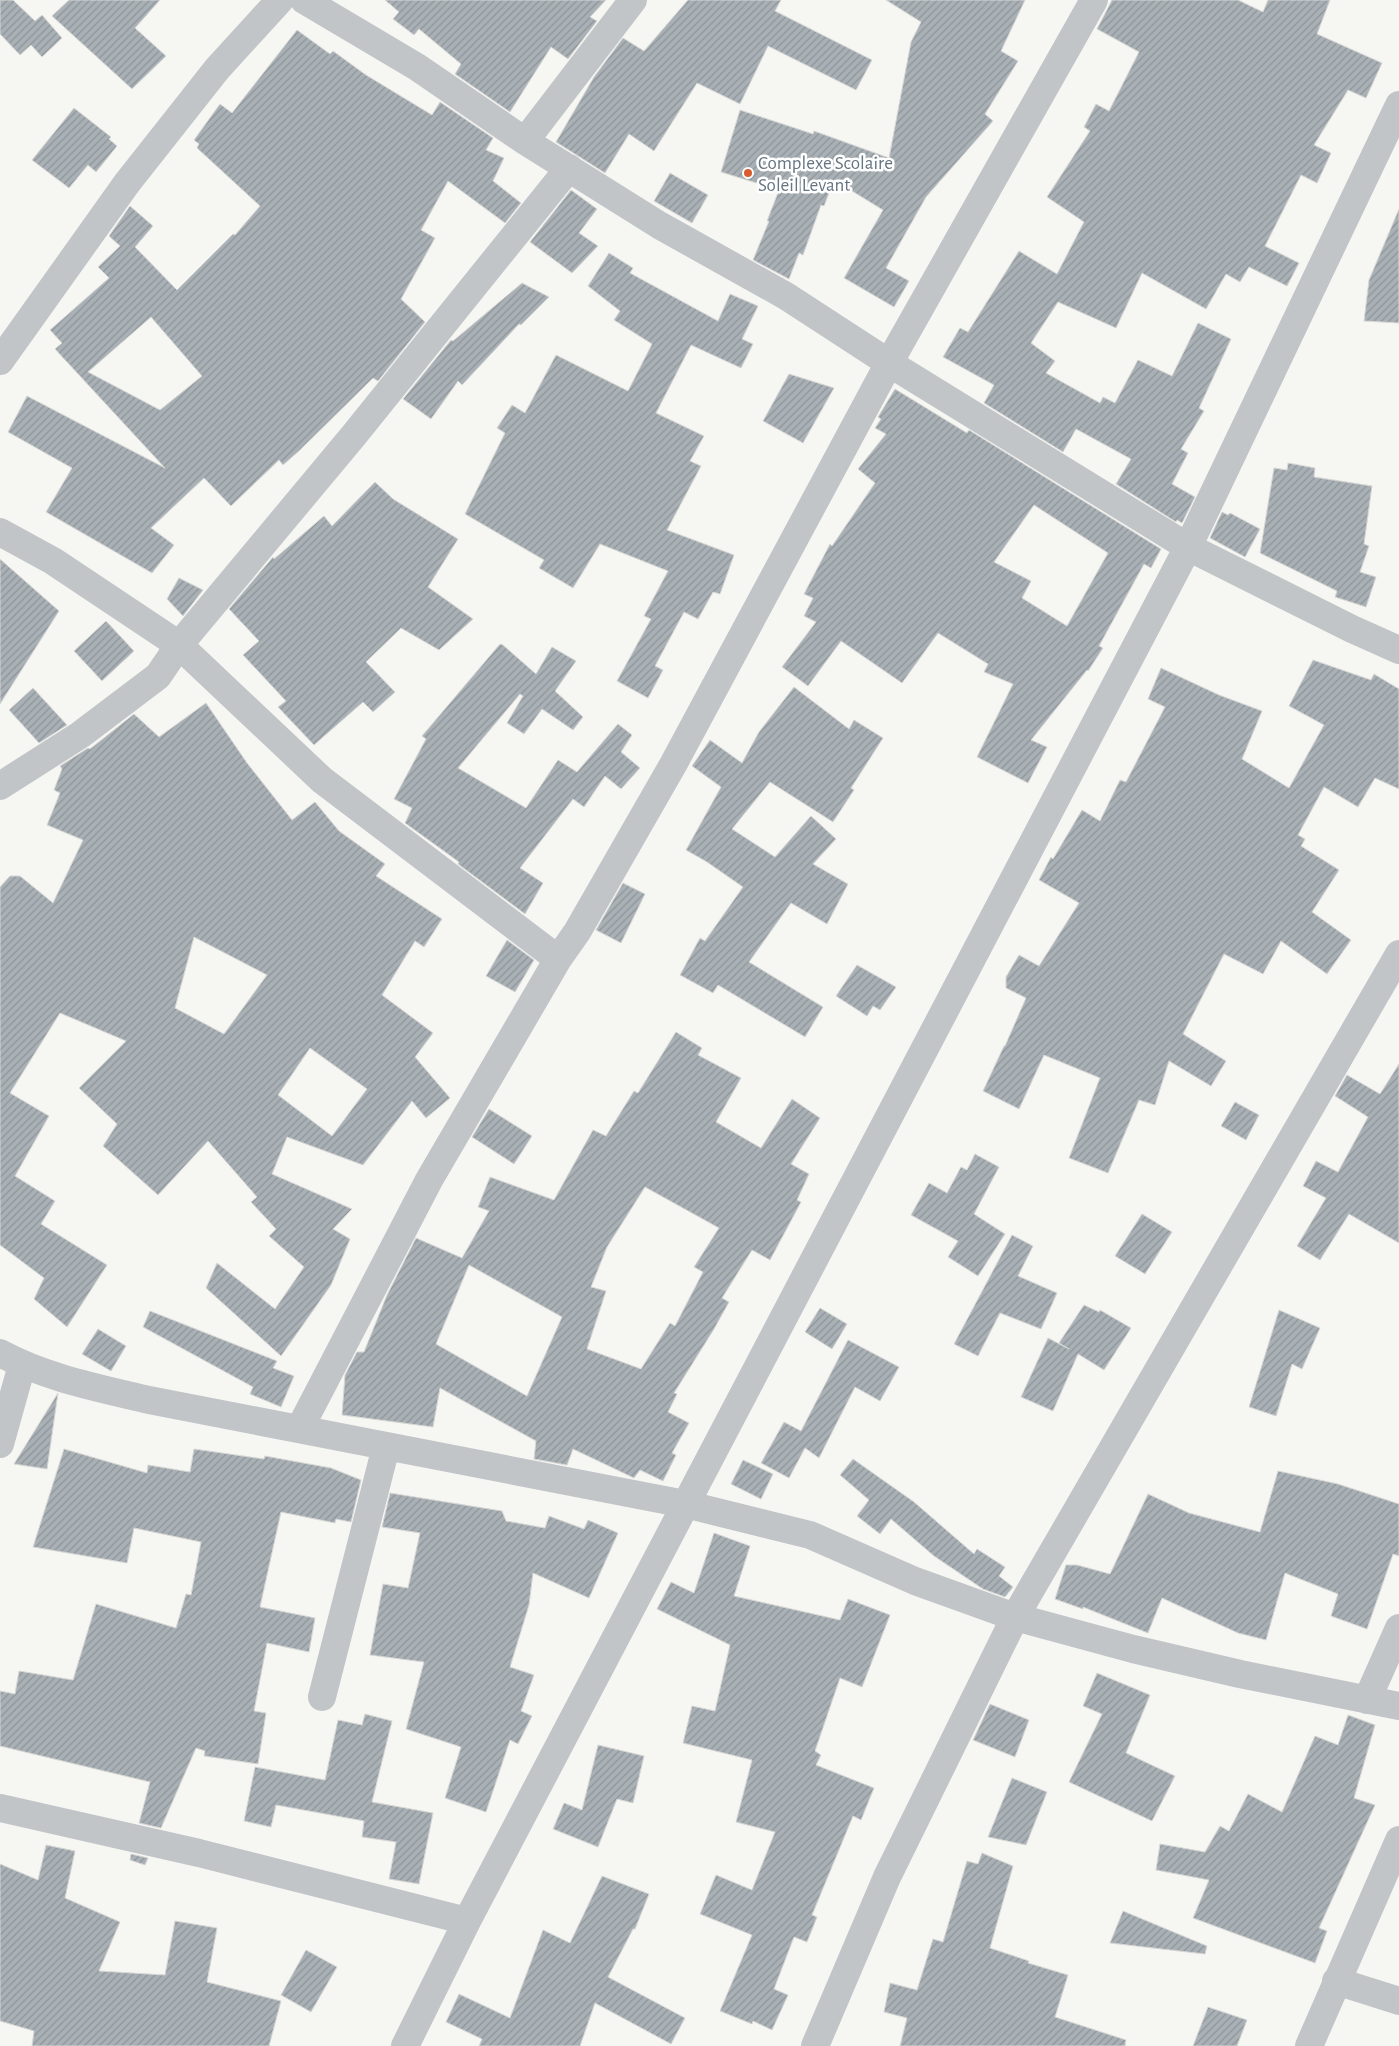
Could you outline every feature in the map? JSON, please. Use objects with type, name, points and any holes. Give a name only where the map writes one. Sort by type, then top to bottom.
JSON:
[{"type":"street","points":[[0,361],[133,175],[216,69],[280,0]]},
{"type":"street","points":[[304,0],[417,67],[525,141],[659,225],[786,296],[1188,547],[1352,629],[1399,650]]},
{"type":"street","points":[[525,141],[633,0]]},
{"type":"street","points":[[300,1428],[429,1180],[558,959],[577,932],[674,763],[889,362],[1094,0]]},
{"type":"street","points":[[405,2046],[467,1921],[1188,547],[1399,105]]},
{"type":"street","points":[[0,786],[80,735],[158,676],[179,645],[354,435],[569,168]]},
{"type":"street","points":[[0,532],[53,561],[179,645],[322,780],[558,959]]},
{"type":"street","points":[[815,2046],[886,1877],[1015,1617],[1399,954]]},
{"type":"street","points":[[0,1444],[11,1359],[87,1385],[149,1400],[685,1504],[810,1535],[914,1581],[1015,1617],[1153,1653],[1399,1706]]},
{"type":"street","points":[[322,1697],[386,1447]]},
{"type":"street","points":[[1367,1700],[1399,1628]]},
{"type":"street","points":[[0,1808],[199,1853],[467,1921]]},
{"type":"street","points":[[1308,2046],[1399,1840]]},
{"type":"street","points":[[1336,1981],[1399,2001]]},
{"type":"building","points":[[0,0],[13,0],[35,21],[42,15],[62,38],[42,57],[31,45],[20,55],[0,34]]},
{"type":"building","points":[[69,0],[160,0],[135,28],[166,56],[132,89],[52,16]]},
{"type":"building","points":[[385,0],[606,0],[590,17],[597,21],[568,59],[551,47],[510,112],[455,74],[461,64],[419,29],[414,35],[393,19],[399,12]]},
{"type":"building","points":[[688,0],[781,0],[775,11],[872,60],[856,90],[768,46],[740,104],[697,83],[654,151],[629,134],[605,173],[556,142],[594,77],[623,38],[644,51]]},
{"type":"building","points":[[886,0],[1025,0],[1001,51],[1018,61],[985,114],[993,121],[926,197],[886,268],[909,281],[894,307],[844,278],[883,210],[834,180],[824,206],[821,205],[803,255],[799,253],[789,279],[753,260],[779,190],[721,172],[740,110],[813,134],[814,131],[889,158],[911,42],[921,22]]},
{"type":"building","points":[[1112,0],[1238,0],[1263,12],[1268,0],[1330,0],[1317,34],[1382,63],[1366,98],[1348,90],[1314,145],[1331,153],[1317,183],[1301,175],[1265,246],[1299,263],[1287,286],[1249,267],[1240,282],[1226,274],[1206,309],[1142,273],[1116,328],[1058,302],[1031,343],[1055,361],[1046,373],[1100,403],[1103,397],[1115,403],[1138,360],[1172,376],[1198,323],[1231,339],[1199,408],[1204,411],[1181,449],[1188,453],[1172,484],[1195,497],[1182,523],[1177,520],[1176,522],[1116,484],[1131,459],[1076,429],[1063,452],[984,403],[994,385],[943,357],[960,328],[968,332],[1019,251],[1057,274],[1084,222],[1047,197],[1090,131],[1084,127],[1096,104],[1109,111],[1139,52],[1097,29]]},
{"type":"building","points":[[297,30],[330,54],[333,51],[366,75],[432,115],[440,102],[493,138],[486,150],[504,158],[493,181],[521,203],[505,223],[448,181],[421,230],[435,238],[401,299],[425,322],[378,381],[373,378],[300,450],[283,465],[279,460],[231,506],[204,478],[151,528],[174,545],[152,573],[46,512],[72,468],[8,432],[27,396],[165,468],[55,349],[62,343],[50,330],[109,278],[98,267],[120,246],[109,236],[130,206],[153,226],[135,247],[177,290],[233,234],[235,235],[260,206],[197,148],[199,144],[194,140],[220,104],[232,113]],"holes":[[[151,317],[202,376],[160,410],[88,372]]]},
{"type":"building","points":[[74,108],[111,137],[109,139],[117,146],[96,172],[88,165],[69,188],[32,160]]},
{"type":"building","points":[[670,173],[708,195],[692,223],[654,201]]},
{"type":"building","points":[[571,190],[597,209],[579,233],[598,246],[572,273],[530,242]]},
{"type":"building","points":[[1399,209],[1399,323],[1364,321],[1369,280]]},
{"type":"building","points":[[609,253],[633,268],[630,273],[718,321],[730,294],[758,306],[742,339],[753,344],[741,368],[691,345],[656,413],[704,436],[690,461],[701,466],[667,530],[734,555],[720,594],[713,592],[698,619],[684,612],[655,666],[663,670],[648,698],[617,681],[651,619],[644,616],[668,571],[600,544],[573,588],[539,568],[544,560],[465,514],[505,433],[497,428],[512,405],[525,413],[556,355],[628,391],[652,344],[614,320],[620,311],[588,286]]},
{"type":"building","points":[[522,283],[549,297],[521,325],[519,324],[462,385],[458,381],[431,419],[403,399],[451,340],[453,341]]},
{"type":"building","points":[[789,374],[834,388],[803,443],[763,421]]},
{"type":"building","points":[[895,389],[967,433],[969,430],[1161,549],[1151,568],[1144,564],[1099,646],[1103,648],[1088,671],[1031,740],[1047,747],[1028,783],[977,757],[1013,684],[984,672],[988,664],[938,633],[902,683],[841,641],[808,686],[782,667],[816,622],[804,616],[813,598],[804,594],[830,544],[832,546],[875,483],[858,469],[886,434],[875,428],[881,419],[878,417]],"holes":[[[1034,505],[1108,553],[1067,626],[1022,598],[1031,581],[994,562]]]},
{"type":"building","points":[[1288,463],[1315,468],[1314,477],[1372,486],[1364,544],[1369,546],[1360,572],[1376,577],[1366,607],[1335,597],[1337,591],[1260,553],[1274,468],[1287,470]]},
{"type":"building","points":[[375,482],[393,499],[458,539],[428,587],[473,619],[439,650],[401,628],[366,662],[395,692],[373,712],[363,702],[314,745],[278,707],[286,701],[243,655],[259,641],[229,609],[273,557],[274,559],[324,516],[332,526]]},
{"type":"building","points":[[1222,512],[1228,515],[1230,513],[1260,529],[1245,557],[1210,538]]},
{"type":"building","points":[[0,559],[59,611],[0,704]]},
{"type":"building","points":[[179,578],[203,590],[183,616],[167,599]]},
{"type":"building","points":[[106,621],[134,651],[102,681],[74,651]]},
{"type":"building","points":[[500,644],[536,674],[552,647],[576,661],[555,691],[583,717],[573,730],[542,709],[524,734],[507,723],[523,696],[520,694],[458,768],[526,808],[558,760],[577,772],[618,724],[632,735],[621,752],[640,768],[621,789],[605,776],[584,807],[573,799],[520,868],[543,883],[525,914],[458,864],[459,862],[405,823],[412,808],[394,799],[426,739],[422,736]]},
{"type":"building","points":[[1313,660],[1371,680],[1374,674],[1399,689],[1399,789],[1375,778],[1358,807],[1324,787],[1298,835],[1305,839],[1301,846],[1339,870],[1312,912],[1351,940],[1327,974],[1281,941],[1263,974],[1224,954],[1183,1034],[1226,1061],[1211,1086],[1169,1061],[1155,1105],[1139,1100],[1108,1173],[1069,1158],[1100,1078],[1044,1055],[1019,1109],[983,1091],[1026,998],[1006,988],[1006,977],[1019,955],[1039,966],[1079,903],[1039,880],[1051,857],[1053,859],[1082,810],[1100,821],[1120,780],[1126,782],[1165,707],[1148,699],[1161,668],[1219,695],[1262,711],[1242,759],[1289,788],[1324,725],[1289,706]]},
{"type":"building","points":[[794,687],[849,729],[854,720],[883,738],[851,788],[854,790],[833,822],[770,782],[732,829],[775,857],[811,816],[836,839],[813,864],[848,884],[827,924],[791,903],[749,962],[823,1007],[805,1037],[718,985],[713,993],[680,975],[700,938],[705,941],[743,887],[686,850],[721,787],[692,766],[710,740],[742,763],[759,732]]},
{"type":"building","points":[[33,688],[67,725],[39,743],[9,710]]},
{"type":"building","points":[[206,703],[247,763],[292,820],[315,802],[339,831],[385,864],[376,876],[442,919],[424,947],[415,941],[382,995],[433,1033],[415,1057],[450,1098],[426,1118],[412,1101],[363,1165],[287,1137],[272,1174],[352,1209],[333,1229],[350,1239],[331,1285],[281,1356],[206,1288],[217,1263],[275,1309],[304,1267],[269,1236],[276,1229],[251,1202],[257,1197],[208,1141],[158,1195],[103,1146],[117,1124],[79,1088],[126,1041],[60,1013],[10,1093],[49,1116],[15,1176],[55,1201],[41,1224],[107,1265],[67,1327],[34,1299],[44,1278],[0,1245],[0,887],[10,876],[20,876],[53,903],[83,840],[47,825],[60,793],[54,790],[62,769],[60,766],[88,748],[90,749],[134,714],[159,737]],"holes":[[[194,937],[267,975],[224,1034],[175,1008]],[[310,1048],[367,1089],[332,1136],[278,1095]]]},
{"type":"building","points":[[623,883],[645,894],[621,943],[596,930]]},
{"type":"building","points":[[507,940],[534,960],[515,992],[486,976]]},
{"type":"building","points":[[857,965],[896,987],[880,1010],[873,1006],[867,1016],[836,996]]},
{"type":"building","points":[[676,1032],[702,1048],[698,1055],[741,1078],[716,1122],[761,1148],[792,1099],[820,1118],[791,1164],[809,1174],[797,1200],[801,1202],[770,1260],[752,1250],[722,1298],[729,1302],[674,1393],[677,1394],[668,1412],[689,1423],[672,1453],[676,1455],[663,1481],[640,1470],[634,1478],[573,1449],[567,1465],[534,1459],[536,1441],[440,1388],[433,1427],[342,1415],[345,1375],[357,1352],[364,1352],[387,1295],[416,1238],[462,1258],[489,1211],[478,1207],[490,1177],[554,1200],[593,1130],[606,1136],[634,1091],[638,1093]],"holes":[[[645,1187],[719,1228],[694,1267],[703,1272],[675,1326],[670,1323],[641,1369],[587,1349],[606,1291],[591,1287],[607,1247]],[[469,1265],[562,1317],[527,1396],[436,1344]]]},
{"type":"building","points":[[1399,1064],[1399,1243],[1349,1214],[1320,1260],[1297,1246],[1326,1198],[1303,1186],[1316,1161],[1338,1172],[1368,1117],[1335,1096],[1347,1075],[1380,1094]]},
{"type":"building","points":[[1235,1102],[1259,1115],[1246,1140],[1221,1126]]},
{"type":"building","points":[[489,1109],[532,1136],[514,1164],[472,1137]]},
{"type":"building","points":[[975,1154],[999,1167],[974,1214],[1005,1234],[978,1276],[948,1257],[958,1241],[911,1215],[929,1183],[947,1193],[961,1167],[967,1170]]},
{"type":"building","points":[[1142,1214],[1172,1232],[1145,1274],[1115,1256]]},
{"type":"building","points":[[1012,1235],[1033,1246],[1018,1276],[1057,1293],[1041,1329],[1000,1313],[978,1356],[954,1344]]},
{"type":"building","points":[[1084,1305],[1099,1312],[1100,1310],[1131,1328],[1104,1370],[1078,1354],[1053,1411],[1021,1397],[1048,1338],[1069,1349],[1059,1343]]},
{"type":"building","points":[[820,1308],[847,1324],[832,1349],[805,1332]]},
{"type":"building","points":[[1279,1310],[1320,1328],[1302,1369],[1292,1364],[1276,1416],[1249,1407]]},
{"type":"building","points":[[150,1311],[277,1361],[273,1368],[294,1376],[281,1407],[250,1394],[253,1387],[143,1327]]},
{"type":"building","points":[[98,1329],[126,1346],[111,1371],[82,1354]]},
{"type":"building","points":[[848,1340],[899,1367],[880,1401],[855,1387],[819,1458],[805,1448],[789,1478],[761,1463],[784,1422],[801,1431]]},
{"type":"building","points":[[58,1393],[47,1469],[14,1464]]},
{"type":"building","points":[[64,1449],[147,1473],[148,1465],[190,1472],[194,1449],[264,1459],[265,1456],[331,1468],[361,1480],[351,1522],[336,1519],[335,1523],[281,1512],[260,1607],[315,1618],[309,1652],[267,1643],[254,1711],[266,1713],[258,1764],[204,1756],[205,1751],[196,1748],[161,1828],[139,1823],[150,1782],[0,1746],[0,1691],[15,1694],[19,1671],[73,1680],[96,1604],[176,1628],[186,1594],[191,1595],[201,1542],[134,1528],[127,1563],[33,1547]]},
{"type":"building","points":[[853,1459],[914,1502],[974,1554],[977,1549],[1005,1567],[999,1576],[1013,1587],[1005,1597],[983,1589],[934,1556],[891,1519],[880,1534],[857,1516],[869,1500],[840,1475]]},
{"type":"building","points":[[743,1460],[773,1474],[761,1499],[731,1484]]},
{"type":"building","points":[[1278,1471],[1338,1484],[1399,1504],[1399,1556],[1393,1554],[1367,1629],[1331,1616],[1338,1594],[1285,1573],[1266,1640],[1238,1633],[1162,1598],[1148,1633],[1083,1607],[1083,1609],[1055,1599],[1066,1565],[1077,1565],[1110,1574],[1148,1494],[1189,1513],[1260,1532]]},
{"type":"building","points":[[390,1493],[502,1511],[506,1521],[545,1528],[549,1516],[584,1529],[588,1520],[618,1533],[589,1598],[533,1573],[529,1605],[510,1667],[534,1675],[521,1711],[532,1716],[518,1744],[510,1740],[486,1812],[445,1798],[461,1747],[406,1729],[424,1662],[370,1655],[383,1584],[408,1588],[420,1533],[382,1527]]},
{"type":"building","points":[[714,1533],[750,1546],[734,1596],[840,1620],[848,1599],[890,1615],[862,1687],[840,1678],[815,1751],[821,1755],[816,1765],[874,1788],[861,1820],[853,1816],[812,1915],[817,1917],[807,1942],[794,1937],[774,1989],[788,1995],[772,2030],[753,2021],[752,2024],[720,2011],[752,1935],[700,1914],[716,1875],[752,1890],[775,1832],[736,1822],[752,1760],[683,1743],[692,1706],[715,1711],[730,1645],[657,1609],[671,1582],[694,1593]]},
{"type":"building","points":[[1097,1673],[1150,1695],[1126,1753],[1175,1776],[1152,1821],[1069,1782],[1102,1714],[1083,1706]]},
{"type":"building","points":[[990,1704],[1029,1720],[1015,1757],[973,1740]]},
{"type":"building","points":[[365,1714],[392,1721],[372,1802],[433,1813],[419,1884],[389,1879],[396,1842],[362,1837],[364,1821],[276,1805],[271,1827],[244,1821],[255,1767],[325,1780],[338,1720],[362,1725]]},
{"type":"building","points":[[1348,1715],[1375,1725],[1354,1798],[1375,1805],[1319,1928],[1327,1931],[1315,1963],[1193,1918],[1209,1880],[1156,1870],[1160,1844],[1205,1852],[1220,1826],[1229,1831],[1248,1794],[1282,1812],[1315,1736],[1338,1745]]},
{"type":"building","points":[[598,1745],[644,1756],[633,1803],[617,1799],[598,1847],[553,1829],[564,1803],[582,1810]]},
{"type":"building","points":[[1012,1778],[1047,1792],[1026,1845],[988,1837]]},
{"type":"building","points":[[46,1845],[75,1851],[65,1898],[120,1922],[99,1971],[165,1975],[175,1921],[217,1928],[207,1982],[281,2001],[269,2046],[32,2046],[34,2031],[0,2021],[0,1864],[38,1880]]},
{"type":"building","points":[[982,1853],[1013,1866],[990,1948],[1029,1961],[1028,1963],[1068,1975],[1055,2017],[1126,2040],[1125,2046],[900,2046],[907,2018],[884,2012],[890,1983],[917,1990],[933,1939],[943,1942],[967,1861],[978,1864]]},
{"type":"building","points":[[131,1854],[148,1858],[145,1865],[130,1860]]},
{"type":"building","points":[[602,1876],[649,1894],[635,1929],[633,1929],[608,1977],[685,2018],[671,2044],[595,2003],[580,2046],[479,2046],[482,2039],[446,2022],[459,1994],[510,2018],[543,1930],[570,1943]]},
{"type":"building","points":[[1123,1911],[1207,1946],[1205,1954],[1110,1943]]},
{"type":"building","points":[[306,1950],[337,1967],[311,2012],[281,1995]]},
{"type":"building","points":[[1208,2007],[1247,2020],[1237,2046],[1193,2046]]},
{"type":"place","name":"Complexe Scolaire Soleil Levant","points":[[748,173]]}]
